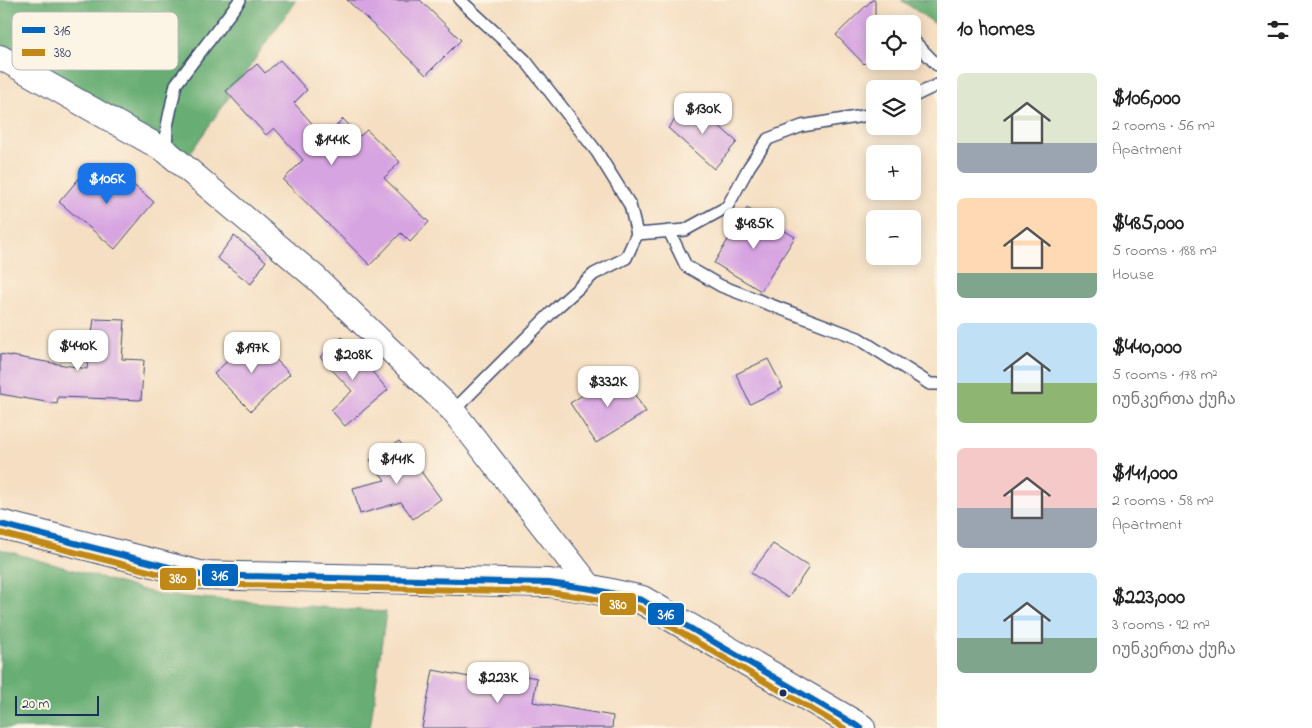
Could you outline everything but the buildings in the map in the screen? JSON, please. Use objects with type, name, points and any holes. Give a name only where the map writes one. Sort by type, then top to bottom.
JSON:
[{"type":"main road","points":[[0,524],[200,575],[549,583],[592,589],[642,600],[861,728]]},
{"type":"street","points":[[0,57],[12,64]]},
{"type":"street","points":[[23,70],[166,152],[316,278],[453,411],[592,589]]},
{"type":"lane","points":[[166,152],[167,126],[176,84],[240,0]]},
{"type":"lane","points":[[453,411],[552,312],[594,274],[626,258],[637,234],[630,205],[597,152],[525,60],[460,0]]},
{"type":"lane","points":[[921,48],[937,65]]},
{"type":"lane","points":[[921,93],[937,85]]},
{"type":"lane","points":[[637,234],[685,230],[727,207],[749,167],[768,139],[802,126],[866,115]]},
{"type":"lane","points":[[669,231],[686,266],[720,286],[858,338],[930,384],[937,384]]},
{"type":"green space","points":[[0,0],[296,0],[184,162],[27,70],[178,70],[178,12],[12,12],[12,61],[0,54]]},
{"type":"green space","points":[[901,0],[937,0],[937,25]]},
{"type":"green space","points":[[0,549],[161,595],[386,612],[370,728],[0,728]]},
{"type":"transit line","name":"316","points":[[0,524],[200,575],[549,583],[592,589],[642,600],[861,728]]},
{"type":"transit line","name":"380","points":[[0,533],[199,584],[548,592],[639,608],[844,728]]}]
